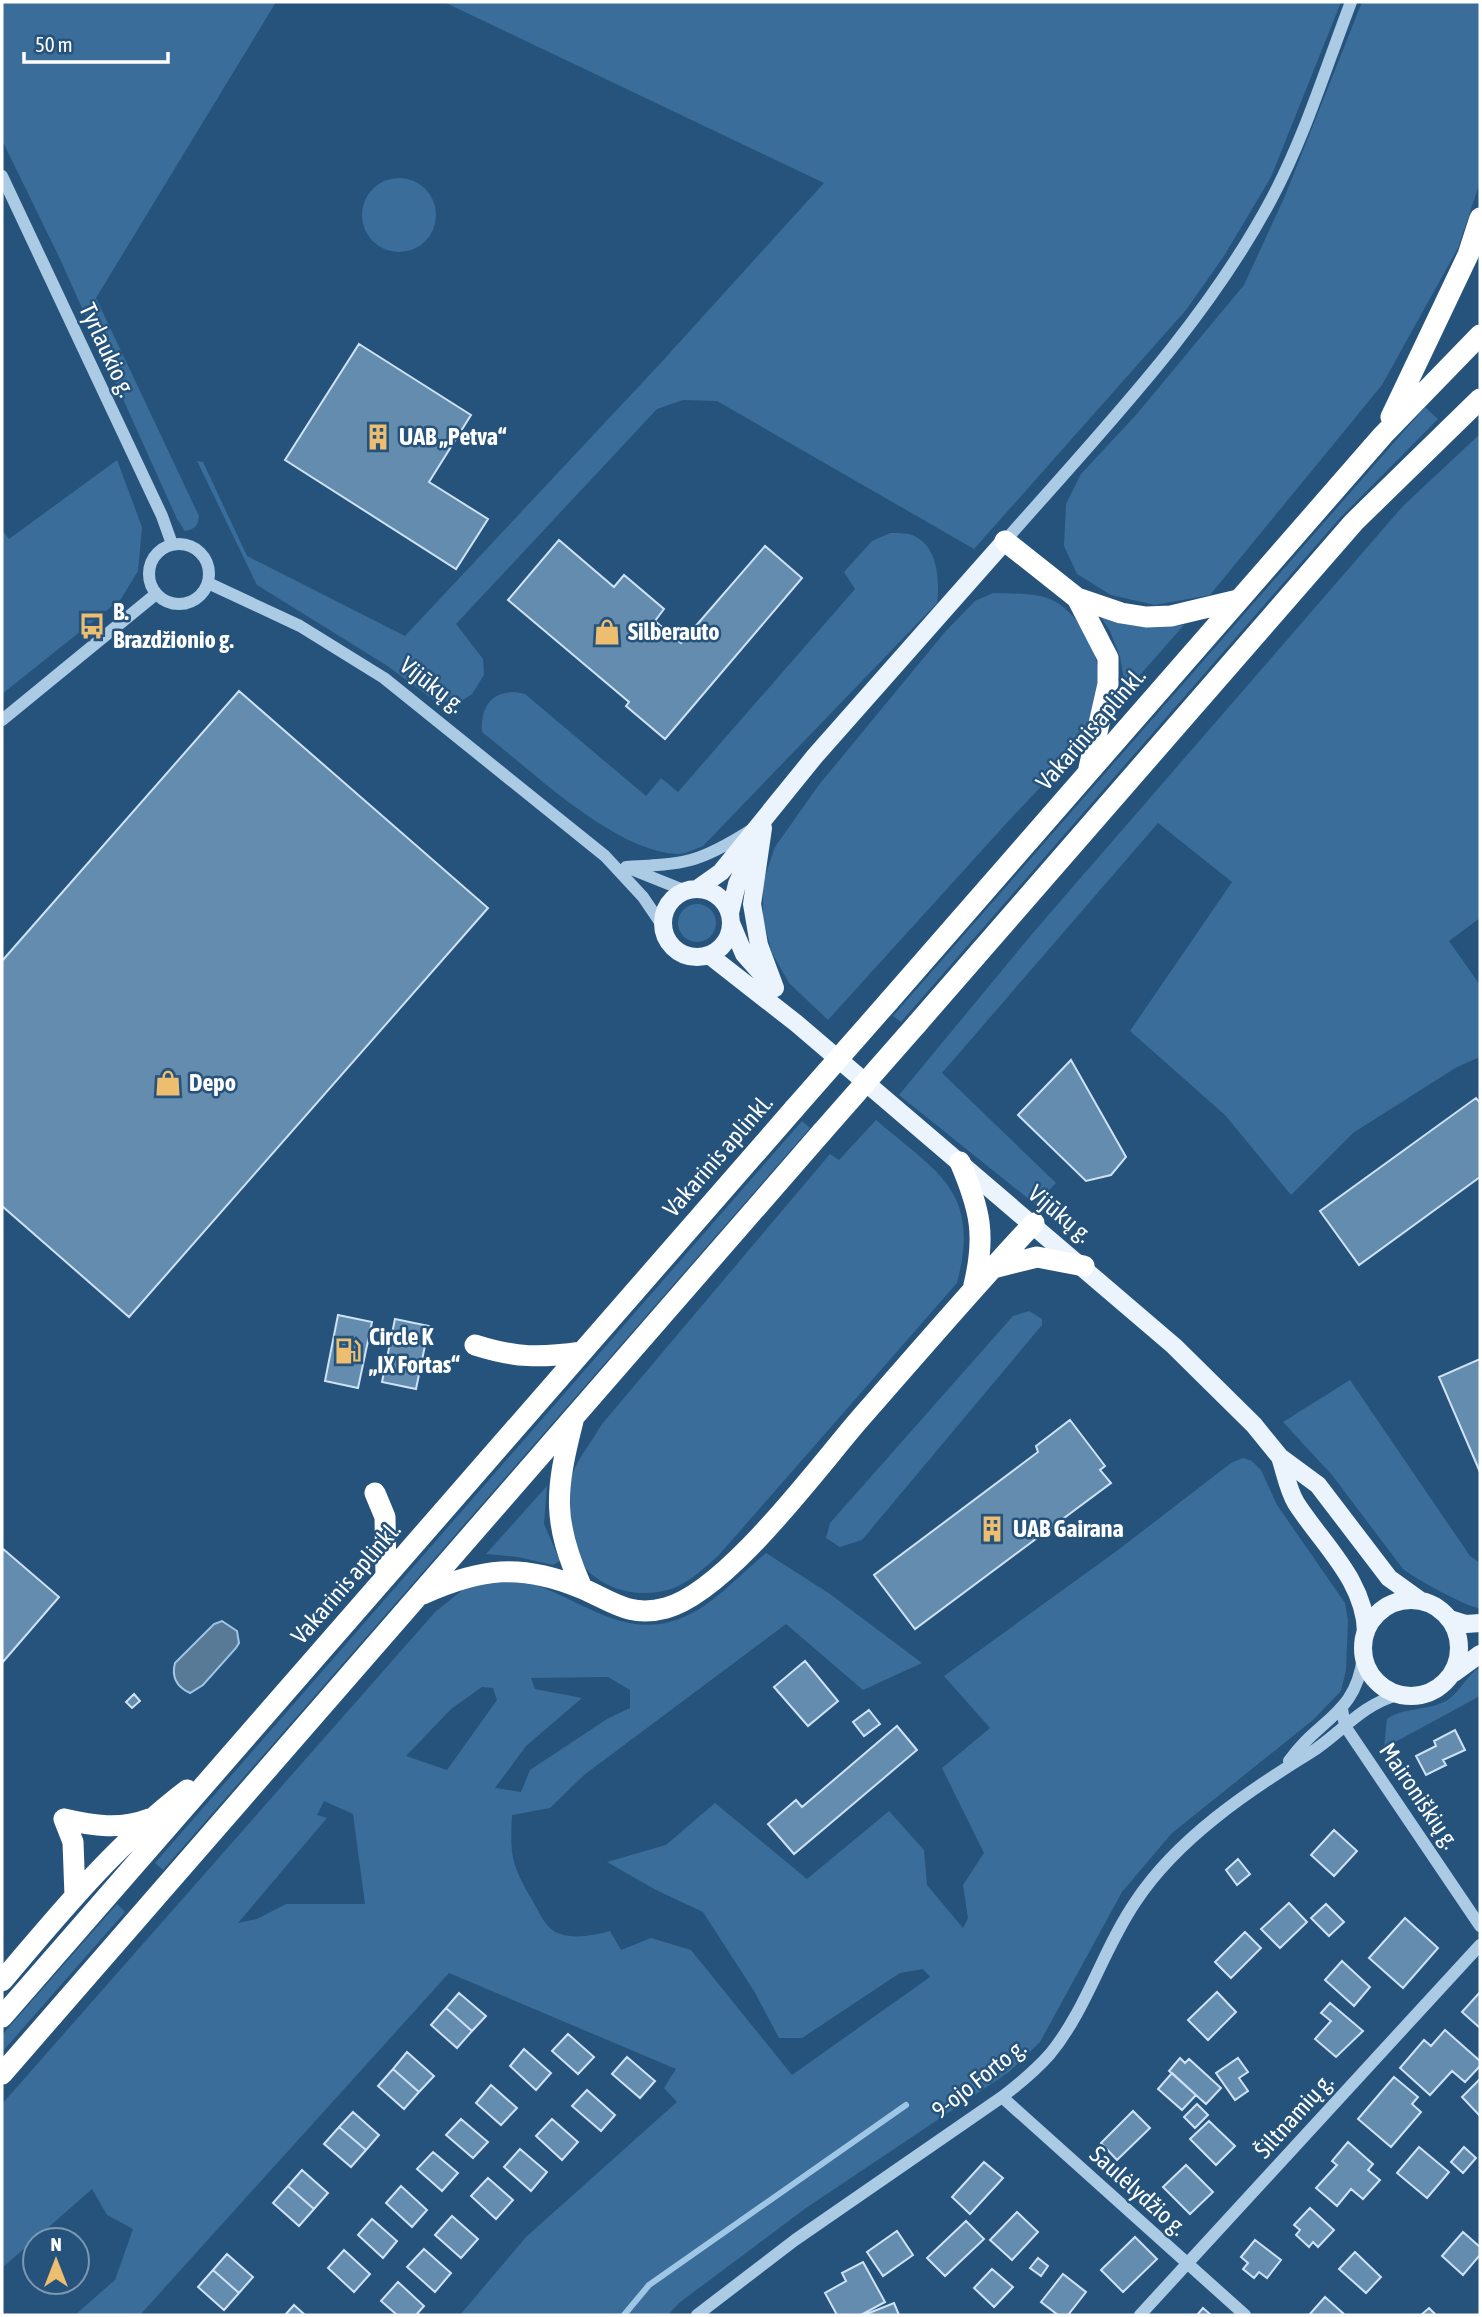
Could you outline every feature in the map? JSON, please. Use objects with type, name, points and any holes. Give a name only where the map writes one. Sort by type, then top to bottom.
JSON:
[{"type":"highway","points":[[1383,435],[1468,255],[1480,218]]},
{"type":"highway","name":"Vakarinis aplinkl.","points":[[2,2017],[1238,600],[1383,435],[1480,335]]},
{"type":"highway","points":[[2,2074],[1353,522],[1480,399]]},
{"type":"highway","points":[[1005,541],[1077,598],[1121,613],[1146,617],[1171,616],[1238,600]]},
{"type":"highway","points":[[1077,598],[1108,658],[1108,684],[1088,772]]},
{"type":"highway","points":[[960,1162],[982,1224],[982,1252],[973,1288]]},
{"type":"highway","points":[[418,1596],[473,1574],[492,1570],[534,1573],[582,1588],[610,1604],[647,1611],[686,1601],[709,1586],[757,1538],[973,1288],[1034,1223]]},
{"type":"highway","points":[[991,1268],[1037,1257],[1084,1266]]},
{"type":"highway","points":[[475,1345],[504,1354],[538,1359],[582,1352]]},
{"type":"highway","points":[[574,1417],[563,1462],[558,1513],[566,1552],[582,1588]]},
{"type":"highway","points":[[375,1493],[385,1517],[386,1577]]},
{"type":"highway","points":[[2,1981],[75,1896],[150,1818],[223,1764]]},
{"type":"highway","points":[[75,1896],[73,1842],[64,1819],[132,1826],[150,1818]]},
{"type":"main road","points":[[763,822],[737,884],[725,943],[709,955],[697,957],[675,949],[664,928],[668,906],[721,872],[815,755],[1005,541]]},
{"type":"main road","points":[[763,822],[752,904],[759,946],[775,988]]},
{"type":"main road","points":[[692,890],[717,896],[730,918]]},
{"type":"main road","name":"Vijūkų g.","points":[[730,918],[744,954],[775,988],[796,1023]]},
{"type":"main road","name":"Vijūkų g.","points":[[709,955],[796,1023],[1084,1266],[1217,1387],[1280,1457],[1318,1485],[1389,1578],[1421,1601]]},
{"type":"main road","name":"Vijūkų g.","points":[[1280,1457],[1294,1500],[1359,1592],[1365,1613],[1366,1632]]},
{"type":"main road","points":[[1480,1623],[1466,1624],[1450,1619],[1432,1605],[1408,1600],[1382,1610],[1366,1632],[1363,1657],[1375,1681],[1398,1695],[1428,1694],[1480,1654]]},
{"type":"main road","points":[[1450,1619],[1457,1632],[1460,1647],[1451,1676]]},
{"type":"street","points":[[1005,541],[1150,375],[1192,321],[1247,241],[1294,150],[1351,2]]},
{"type":"street","name":"Tyrlaukio g.","points":[[2,176],[162,516],[172,544]]},
{"type":"street","points":[[181,543],[198,550],[206,559],[210,571],[208,583],[195,600],[185,604],[164,600],[150,585],[150,564],[162,548],[181,543]]},
{"type":"street","name":"Vijūkų g.","points":[[208,583],[300,626],[384,678],[605,856],[643,897],[664,928]]},
{"type":"street","points":[[2,720],[156,594]]},
{"type":"street","points":[[626,867],[685,864],[716,852],[763,822]]},
{"type":"street","name":"Vijūkų g.","points":[[605,856],[626,867],[692,890]]},
{"type":"street","name":"9-ojo Forto g.","points":[[1287,1765],[1302,1742],[1342,1709],[1356,1689],[1363,1657]]},
{"type":"street","name":"9-ojo Forto g.","points":[[697,2315],[795,2240],[1002,2097],[1050,2053],[1136,1900],[1184,1846],[1287,1765],[1311,1752],[1370,1705],[1398,1695]]},
{"type":"street","points":[[1342,1709],[1345,1726]]},
{"type":"street","name":"Maironiškių g.","points":[[1345,1726],[1480,1926]]},
{"type":"street","name":"Šiltnamių g.","points":[[1140,2315],[1189,2265],[1343,2091],[1480,1945]]},
{"type":"street","name":"Saulėlydžio g.","points":[[1002,2097],[1245,2315]]},
{"type":"shaded area","points":[[2,2],[276,2],[96,298],[199,516],[197,525],[191,529],[185,531],[177,519],[60,259],[2,140]]},
{"type":"shaded area","points":[[444,2],[1341,2],[1271,177],[1224,256],[1186,310],[974,549],[717,401],[683,400],[657,409],[456,624],[483,659],[484,675],[472,694],[458,703],[434,700],[386,665],[257,585],[197,461],[203,462],[247,556],[405,636],[657,367],[824,183]]},
{"type":"shaded area","points":[[1362,2],[1480,2],[1480,182],[1458,248],[1382,385],[1210,595],[1155,605],[1111,595],[1077,574],[1064,546],[1066,504],[1081,474],[1136,415],[1244,285],[1285,196]]},
{"type":"shaded area","points":[[399,178],[413,181],[425,189],[433,201],[436,215],[433,229],[425,241],[413,249],[399,252],[385,249],[373,241],[365,229],[362,215],[365,201],[373,189],[385,181]]},
{"type":"shaded area","points":[[1425,407],[1438,419],[1340,518],[901,1022],[893,1016]]},
{"type":"shaded area","points":[[1480,434],[1480,918],[1449,941],[1480,985],[1480,1057],[1457,1067],[1353,1133],[1291,1195],[1225,1115],[1130,1031],[1232,882],[1158,823],[942,1073],[1056,1183],[1035,1204],[899,1095],[1032,934],[1403,506]]},
{"type":"shaded area","points":[[117,460],[142,527],[138,571],[121,599],[2,694],[2,530],[9,539]]},
{"type":"shaded area","points":[[890,533],[912,535],[927,547],[937,574],[937,603],[703,846],[677,854],[653,849],[627,839],[549,787],[482,732],[484,713],[492,699],[506,693],[525,694],[646,796],[661,778],[678,792],[855,589],[844,572],[872,541]]},
{"type":"shaded area","points":[[993,593],[1042,597],[1056,602],[1069,612],[1089,641],[1095,657],[1099,674],[1096,709],[1081,738],[1061,764],[828,1020],[789,983],[772,953],[763,919],[763,882],[775,847],[818,786],[945,632],[975,601]]},
{"type":"shaded area","points":[[1096,610],[1164,626],[1184,625],[1126,691],[1120,657],[1110,631]]},
{"type":"shaded area","points":[[697,904],[710,910],[716,923],[710,936],[697,942],[684,936],[678,923],[684,910]]},
{"type":"shaded area","points":[[876,1120],[936,1171],[959,1205],[963,1226],[963,1252],[957,1283],[718,1556],[702,1570],[680,1585],[660,1592],[632,1592],[606,1584],[584,1567],[575,1555],[569,1538],[569,1493],[572,1475],[578,1462],[602,1424],[830,1154],[839,1160]]},
{"type":"shaded area","points":[[802,1121],[810,1128],[163,1870],[155,1863]]},
{"type":"shaded area","points":[[1029,1311],[1042,1319],[1042,1325],[862,1540],[840,1547],[826,1538],[830,1523],[1013,1316]]},
{"type":"shaded area","points":[[1350,1380],[1470,1556],[1480,1563],[1480,1608],[1453,1598],[1403,1569],[1332,1475],[1283,1422]]},
{"type":"shaded area","points":[[1243,1458],[1252,1461],[1261,1470],[1277,1505],[1345,1603],[1348,1620],[1346,1670],[1341,1691],[1313,1720],[1172,1833],[1122,1892],[1040,2042],[1009,2072],[806,2208],[679,2303],[668,2315],[460,2315],[526,2237],[677,2102],[664,2088],[676,2069],[449,1973],[140,2315],[75,2315],[115,2280],[133,2229],[107,2215],[92,2189],[50,2226],[21,2226],[21,2251],[2,2268],[2,2104],[436,1611],[462,1590],[493,1579],[519,1580],[621,1621],[648,1625],[676,1620],[701,1608],[766,1553],[830,1594],[922,1663],[863,1690],[786,1624],[584,1775],[550,1808],[512,1815],[513,1858],[524,1886],[548,1926],[569,1936],[610,1931],[621,1950],[651,1938],[691,1950],[792,2075],[930,1977],[923,1969],[900,1973],[802,2038],[779,2038],[754,1991],[703,1912],[656,1890],[607,1862],[666,1845],[715,1803],[807,1879],[889,1811],[924,1850],[927,1885],[963,1928],[968,1918],[963,1885],[984,1853],[942,1768],[990,1728],[944,1676],[1118,1550],[1231,1463]],"holes":[[[608,1677],[630,1690],[630,1708],[607,1719],[530,1770],[521,1792],[495,1788],[526,1746],[582,1698],[535,1689],[531,1678]],[[482,1687],[493,1688],[497,1700],[447,1770],[406,1756],[451,1709]],[[324,1801],[353,1814],[365,1904],[286,1904],[257,1919],[238,1923],[327,1818],[317,1815]]]},
{"type":"shaded area","points":[[547,1486],[544,1524],[560,1561],[553,1565],[518,1557],[486,1554]]},
{"type":"shaded area","points":[[222,1621],[237,1631],[239,1643],[203,1685],[190,1693],[176,1681],[175,1663],[214,1624]]},
{"type":"shaded area","points":[[1480,1667],[1480,1696],[1384,1748],[1387,1719],[1401,1712],[1442,1703]]},
{"type":"shaded area","points":[[117,1904],[125,1912],[2,2052],[2,2035]]},
{"type":"building","name":"UAB „Petva“","points":[[359,344],[471,415],[429,482],[488,519],[456,569],[285,460]]},
{"type":"building","name":"Silberauto","points":[[559,540],[614,587],[624,575],[664,609],[655,621],[681,643],[765,546],[802,578],[665,739],[626,706],[629,702],[508,600]]},
{"type":"building","name":"Depo","points":[[239,691],[488,908],[129,1317],[2,1206],[2,961]]},
{"type":"building","points":[[1071,1060],[1126,1157],[1111,1175],[1086,1181],[1018,1115]]},
{"type":"building","points":[[1476,1098],[1480,1103],[1480,1177],[1359,1265],[1320,1211]]},
{"type":"building","name":"Circle K „IX Fortas“","points":[[338,1315],[372,1322],[358,1388],[325,1381]]},
{"type":"building","points":[[395,1319],[429,1326],[416,1389],[382,1382]]},
{"type":"building","points":[[1480,1359],[1480,1472],[1439,1377]]},
{"type":"building","name":"UAB Gairana","points":[[1070,1420],[1105,1466],[1100,1470],[1111,1483],[915,1629],[874,1575],[1038,1452],[1036,1446]]},
{"type":"building","points":[[2,1548],[59,1597],[2,1663]]},
{"type":"building","points":[[805,1661],[838,1701],[808,1726],[774,1687]]},
{"type":"building","points":[[134,1694],[140,1701],[132,1708],[126,1702]]},
{"type":"building","points":[[869,1710],[880,1724],[864,1736],[853,1722]]},
{"type":"building","points":[[897,1726],[917,1750],[794,1854],[768,1824],[796,1800],[802,1807]]},
{"type":"building","points":[[1455,1730],[1465,1750],[1443,1760],[1446,1765],[1426,1775],[1416,1756],[1436,1746],[1434,1741]]},
{"type":"building","points":[[1334,1830],[1357,1851],[1334,1876],[1311,1855]]},
{"type":"building","points":[[1238,1859],[1250,1874],[1237,1885],[1226,1870]]},
{"type":"building","points":[[1289,1903],[1307,1922],[1280,1948],[1261,1929]]},
{"type":"building","points":[[1326,1904],[1344,1922],[1329,1936],[1311,1918]]},
{"type":"building","points":[[1405,1918],[1438,1948],[1403,1988],[1369,1958]]},
{"type":"building","points":[[1245,1932],[1261,1948],[1231,1978],[1215,1962]]},
{"type":"building","points":[[1342,1961],[1370,1987],[1354,2006],[1325,1980]]},
{"type":"building","points":[[1217,1992],[1236,2012],[1208,2040],[1188,2020]]},
{"type":"building","points":[[1480,1992],[1480,2028],[1462,2012]]},
{"type":"building","points":[[459,1993],[486,2016],[472,2031],[446,2008]]},
{"type":"building","points":[[1330,2003],[1363,2031],[1336,2057],[1315,2039],[1331,2021],[1321,2013]]},
{"type":"building","points":[[446,2008],[472,2031],[457,2048],[431,2025]]},
{"type":"building","points":[[1445,2030],[1480,2061],[1480,2066],[1465,2082],[1452,2071],[1430,2095],[1400,2068],[1424,2040],[1431,2046]]},
{"type":"building","points":[[568,2034],[594,2057],[578,2074],[552,2051]]},
{"type":"building","points":[[524,2049],[551,2073],[536,2090],[510,2066]]},
{"type":"building","points":[[407,2052],[434,2076],[419,2092],[393,2069]]},
{"type":"building","points":[[627,2057],[655,2081],[640,2098],[612,2074]]},
{"type":"building","points":[[1180,2058],[1185,2063],[1189,2059],[1221,2088],[1206,2104],[1169,2071]]},
{"type":"building","points":[[1238,2058],[1248,2072],[1239,2078],[1248,2091],[1235,2100],[1216,2073]]},
{"type":"building","points":[[393,2069],[419,2092],[404,2109],[378,2086]]},
{"type":"building","points":[[1172,2073],[1196,2095],[1182,2110],[1158,2089]]},
{"type":"building","points":[[1394,2077],[1418,2097],[1412,2104],[1421,2112],[1391,2147],[1358,2119]]},
{"type":"building","points":[[1480,2079],[1480,2116],[1462,2097]]},
{"type":"building","points":[[491,2085],[517,2108],[501,2125],[476,2103]]},
{"type":"building","points":[[587,2090],[615,2115],[601,2131],[572,2106]]},
{"type":"building","points":[[1197,2104],[1208,2115],[1195,2128],[1184,2117]]},
{"type":"building","points":[[1133,2111],[1150,2128],[1117,2160],[1101,2143]]},
{"type":"building","points":[[353,2112],[379,2135],[366,2150],[339,2127]]},
{"type":"building","points":[[461,2119],[488,2142],[473,2158],[446,2135]]},
{"type":"building","points":[[552,2119],[578,2142],[562,2160],[536,2136]]},
{"type":"building","points":[[1209,2121],[1235,2146],[1216,2165],[1190,2139]]},
{"type":"building","points":[[339,2127],[366,2150],[351,2167],[324,2144]]},
{"type":"building","points":[[1348,2142],[1373,2164],[1368,2170],[1380,2180],[1363,2199],[1351,2189],[1337,2206],[1316,2188],[1337,2165],[1332,2161]]},
{"type":"building","points":[[1419,2147],[1449,2172],[1427,2198],[1397,2173]]},
{"type":"building","points":[[1464,2147],[1476,2158],[1463,2173],[1451,2162]]},
{"type":"building","points":[[520,2149],[547,2172],[531,2191],[504,2167]]},
{"type":"building","points":[[433,2152],[458,2173],[442,2191],[417,2169]]},
{"type":"building","points":[[984,2162],[1003,2178],[970,2214],[952,2197]]},
{"type":"building","points":[[1186,2165],[1213,2192],[1190,2214],[1163,2187]]},
{"type":"building","points":[[302,2170],[328,2193],[314,2209],[288,2186]]},
{"type":"building","points":[[488,2178],[513,2200],[496,2219],[471,2196]]},
{"type":"building","points":[[288,2186],[314,2209],[299,2226],[273,2203]]},
{"type":"building","points":[[401,2186],[427,2210],[412,2227],[386,2203]]},
{"type":"building","points":[[1310,2208],[1334,2230],[1318,2247],[1313,2242],[1309,2247],[1296,2235],[1300,2230],[1294,2225]]},
{"type":"building","points":[[1017,2212],[1038,2232],[1012,2260],[990,2240]]},
{"type":"building","points":[[452,2216],[478,2239],[461,2258],[435,2235]]},
{"type":"building","points":[[372,2219],[397,2241],[383,2258],[358,2235]]},
{"type":"building","points":[[966,2221],[984,2239],[945,2276],[927,2258]]},
{"type":"building","points":[[897,2231],[913,2255],[883,2276],[867,2252]]},
{"type":"building","points":[[1463,2232],[1480,2247],[1480,2255],[1463,2275],[1442,2256]]},
{"type":"building","points":[[1135,2237],[1157,2259],[1123,2292],[1101,2270]]},
{"type":"building","points":[[1255,2240],[1281,2260],[1267,2278],[1259,2272],[1254,2278],[1243,2269],[1248,2263],[1241,2257]]},
{"type":"building","points":[[424,2249],[451,2273],[435,2292],[407,2267]]},
{"type":"building","points":[[344,2250],[370,2274],[354,2292],[328,2268]]},
{"type":"building","points":[[1355,2252],[1381,2277],[1366,2293],[1339,2269]]},
{"type":"building","points":[[227,2254],[253,2277],[239,2293],[213,2270]]},
{"type":"building","points":[[1038,2258],[1048,2266],[1041,2276],[1030,2268]]},
{"type":"building","points":[[863,2262],[885,2302],[861,2315],[837,2315],[825,2293],[846,2281],[842,2273]]},
{"type":"building","points":[[992,2269],[1013,2287],[994,2307],[974,2288]]},
{"type":"building","points":[[213,2270],[239,2293],[224,2310],[198,2287]]},
{"type":"building","points":[[1063,2274],[1086,2292],[1068,2315],[1058,2315],[1041,2302]]},
{"type":"building","points":[[398,2282],[424,2306],[416,2315],[397,2315],[381,2301]]},
{"type":"building","points":[[1325,2297],[1345,2315],[1309,2315]]},
{"type":"building","points":[[894,2303],[899,2315],[864,2315]]},
{"type":"building","points":[[294,2305],[305,2315],[285,2315]]},
{"type":"building","points":[[1203,2308],[1211,2315],[1197,2315]]},
{"type":"building","points":[[1429,2308],[1436,2315],[1421,2315]]},
{"type":"waterway","points":[[624,2315],[649,2285],[906,2105]]},
{"type":"place","name":"UAB „Petva“","points":[[378,437]]},
{"type":"place","name":"B. Brazdžionio g.","points":[[92,626]]},
{"type":"place","name":"Silberauto","points":[[607,632]]},
{"type":"place","name":"Depo","points":[[168,1083]]},
{"type":"place","name":"Circle K „IX Fortas“","points":[[348,1351]]},
{"type":"place","name":"UAB Gairana","points":[[992,1529]]}]
